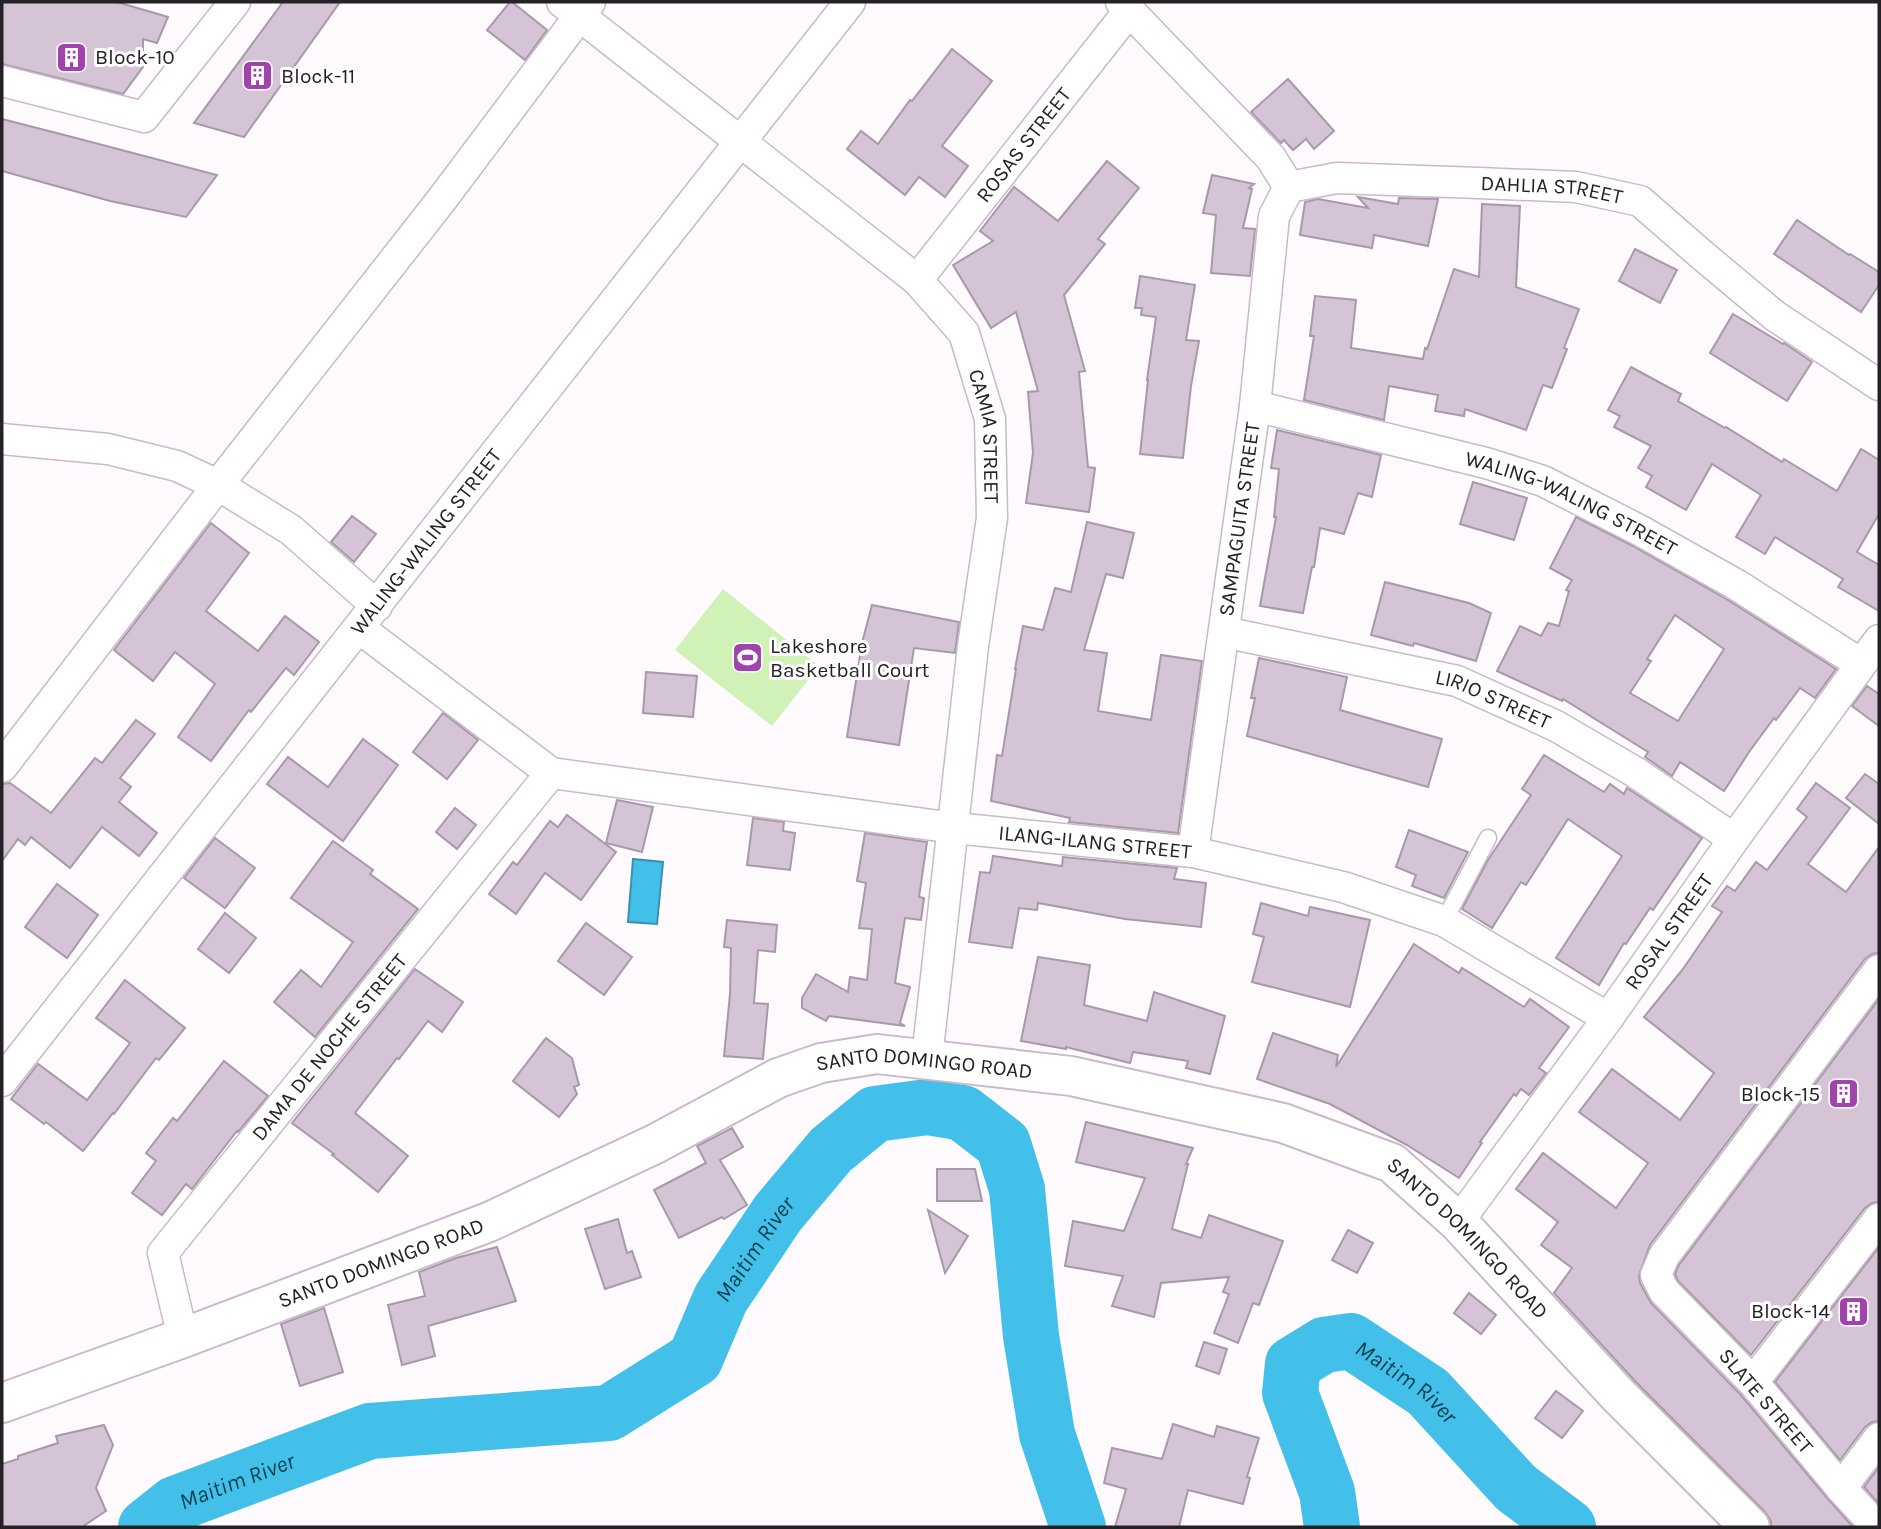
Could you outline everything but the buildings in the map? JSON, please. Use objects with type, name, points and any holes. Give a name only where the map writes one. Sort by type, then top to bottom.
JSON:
[{"type":"street","points":[[2,81],[144,117],[235,2]]},
{"type":"street","name":"WALING-WALING STREET","points":[[2,1081],[850,2]]},
{"type":"street","points":[[1125,6],[1271,158],[1289,187]]},
{"type":"street","name":"ROSAS STREET","points":[[917,280],[1125,6]]},
{"type":"street","points":[[2,766],[443,198],[578,7]]},
{"type":"street","name":"CAMIA STREET","points":[[578,7],[740,142],[917,280],[964,333],[990,419],[992,518],[973,646],[927,1058]]},
{"type":"street","name":"DAHLIA STREET","points":[[1289,187],[1336,178],[1479,183],[1576,187],[1640,201],[1775,316],[1879,385]]},
{"type":"street","name":"SAMPAGUITA STREET","points":[[1194,852],[1255,406],[1274,216],[1289,187]]},
{"type":"street","name":"WALING-WALING STREET","points":[[1255,406],[1486,463],[1543,481],[1639,530],[1737,585],[1861,664]]},
{"type":"street","points":[[2,439],[108,449],[177,466],[218,485],[291,530],[368,617],[551,774]]},
{"type":"street","name":"LIRIO STREET","points":[[1224,632],[1457,681],[1556,726],[1635,772],[1734,839]]},
{"type":"street","name":"ROSAL STREET","points":[[1458,1222],[1879,640]]},
{"type":"street","name":"ILANG-ILANG STREET","points":[[551,774],[954,828],[1194,852],[1343,887],[1444,921],[1608,1018]]},
{"type":"street","name":"DAMA DE NOCHE STREET","points":[[183,1338],[163,1254],[551,774]]},
{"type":"street","name":"SLATE STREET","points":[[1877,1527],[1753,1382],[1664,1291],[1656,1275],[1664,1256],[1879,970]]},
{"type":"street","name":"SANTO DOMINGO ROAD","points":[[2,1403],[183,1338],[489,1222],[655,1144],[778,1078],[821,1063],[877,1054],[1071,1076],[1283,1123],[1392,1163],[1458,1222],[1619,1396],[1750,1527]]},
{"type":"street","points":[[1753,1382],[1879,1219]]},
{"type":"street","points":[[1841,1488],[1879,1438]]},
{"type":"lane","points":[[1444,921],[1488,838]]},
{"type":"green space","name":"Lakeshore Basketball Court","points":[[723,589],[819,666],[772,726],[675,650]]},
{"type":"water","points":[[633,859],[663,862],[657,924],[628,922]]},
{"type":"waterway","name":"Maitim River","points":[[146,1527],[175,1504],[370,1431],[609,1413],[695,1359],[721,1298],[778,1213],[831,1150],[875,1114],[927,1107],[963,1113],[1003,1144],[1017,1189],[1031,1336],[1047,1434],[1078,1527]]},
{"type":"waterway","name":"Maitim River","points":[[1332,1527],[1327,1492],[1290,1393],[1293,1364],[1324,1345],[1351,1341],[1428,1392],[1516,1488],[1568,1527]]},
{"type":"place","name":"Block-10","points":[[72,57]]},
{"type":"place","name":"Block-11","points":[[258,76]]},
{"type":"place","name":"Lakeshore Basketball Court","points":[[747,658]]},
{"type":"place","name":"Block-15","points":[[1843,1094]]},
{"type":"place","name":"Block-14","points":[[1853,1311]]}]
